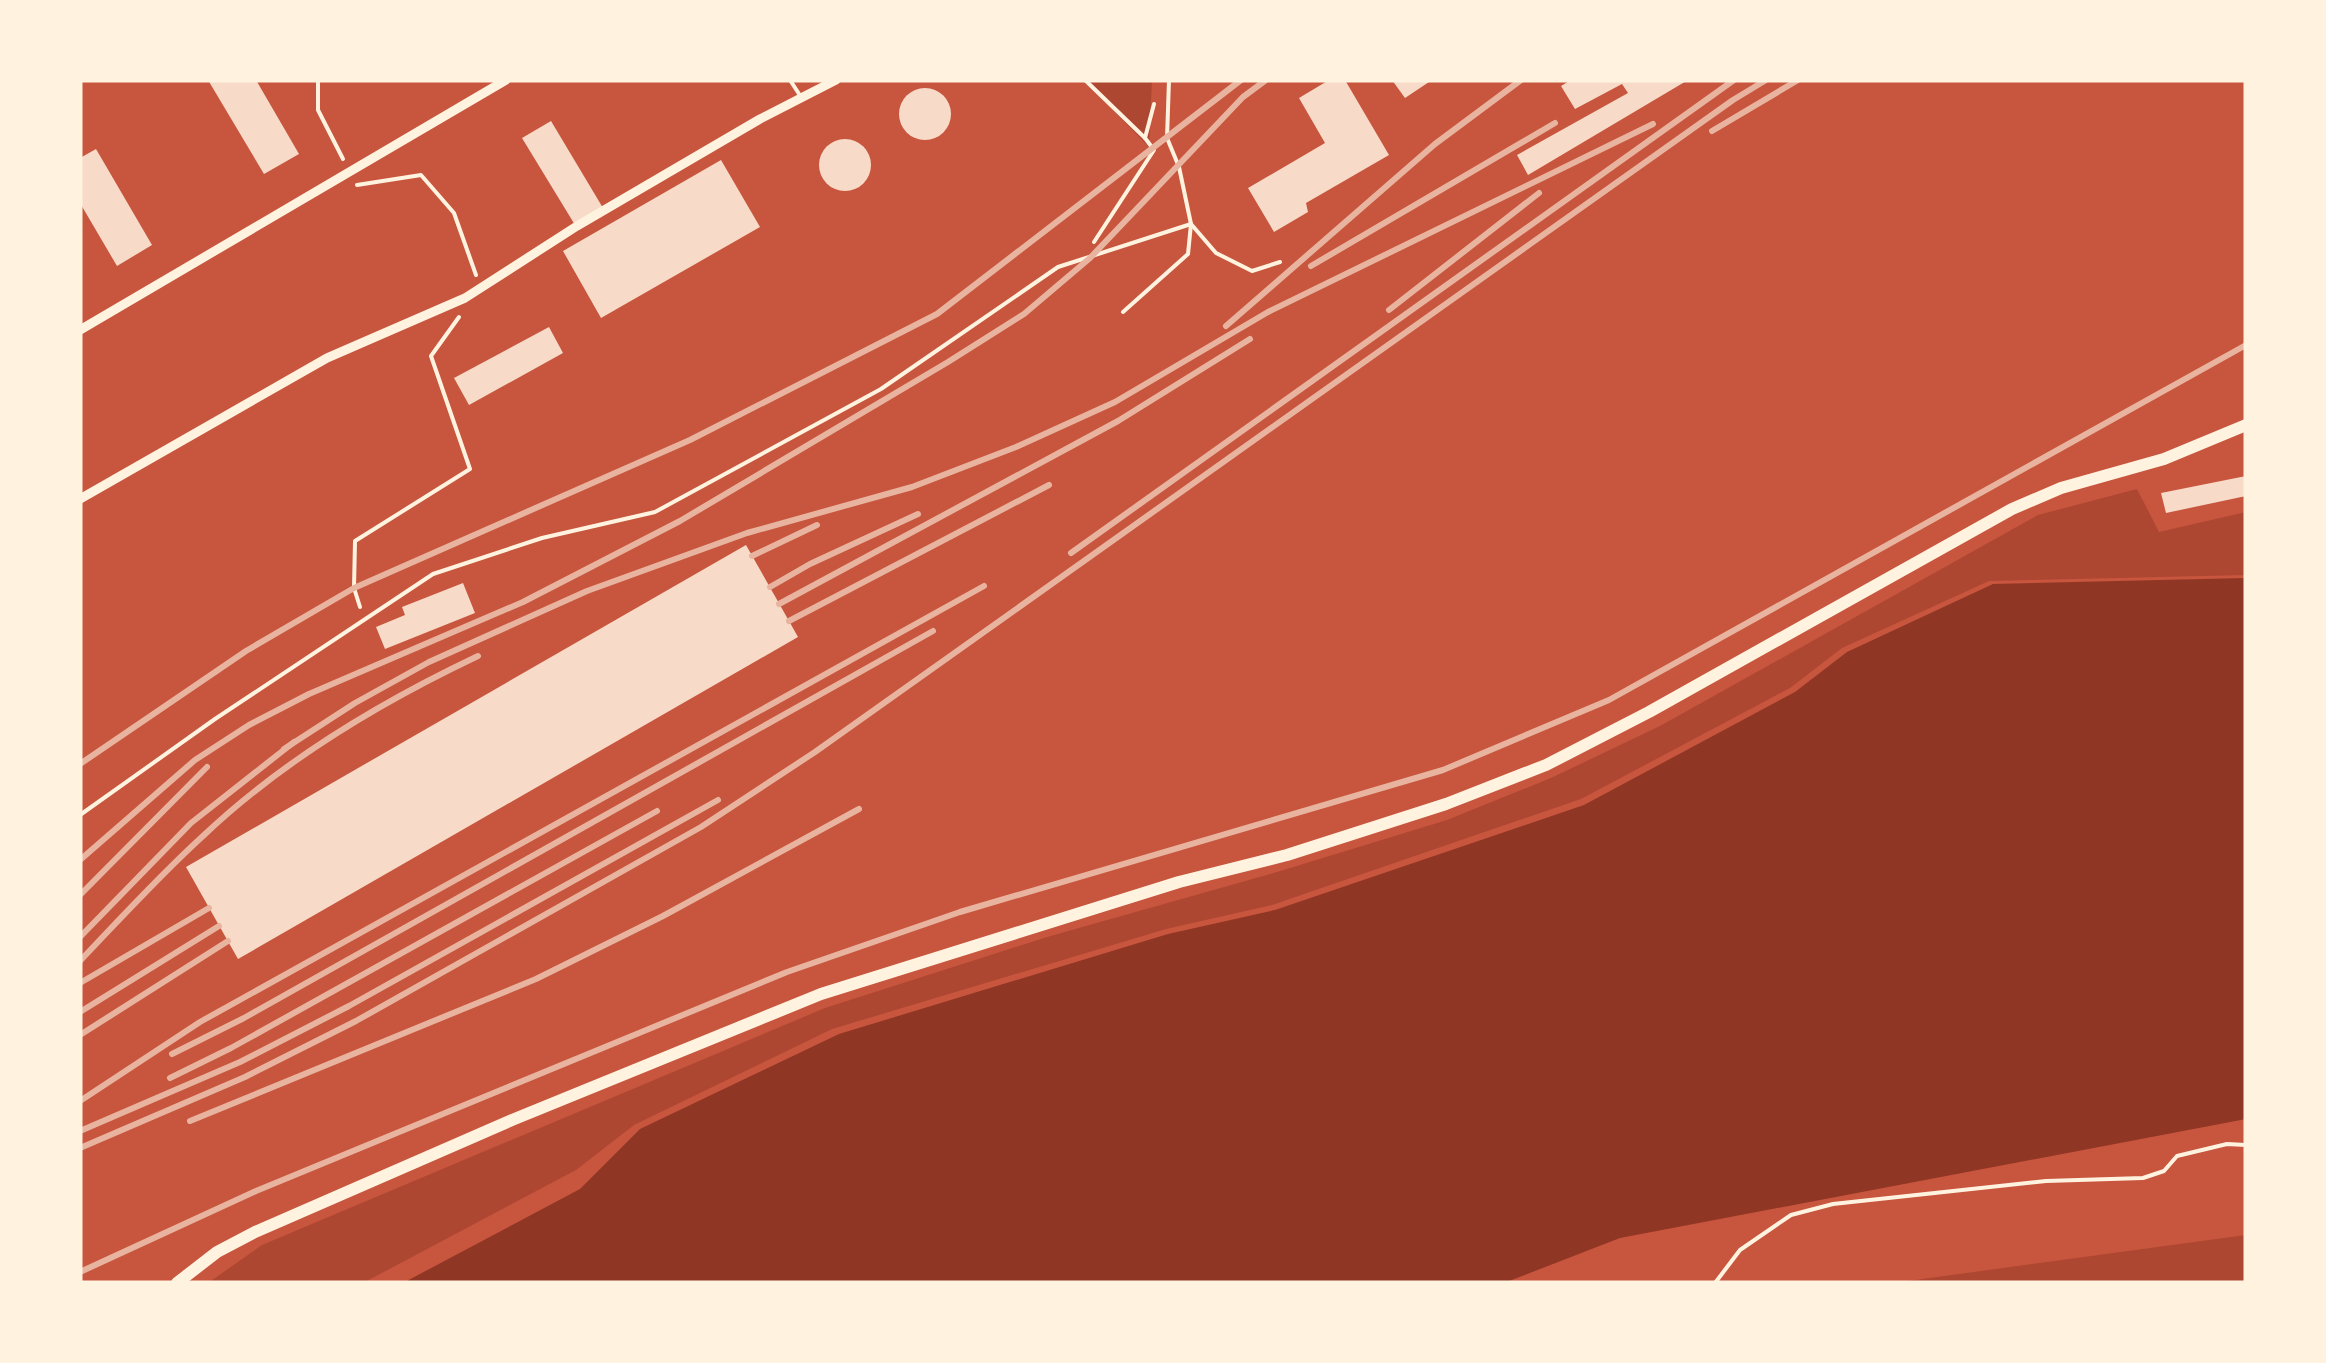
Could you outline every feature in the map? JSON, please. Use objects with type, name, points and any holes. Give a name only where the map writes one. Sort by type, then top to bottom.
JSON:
[{"type":"main road","points":[[177,1283],[217,1252],[255,1232],[512,1120],[821,994],[1179,882],[1286,855],[1446,804],[1546,765],[2012,509],[2061,488],[2164,459],[2246,425]]},
{"type":"street","points":[[80,330],[506,80]]},
{"type":"street","points":[[80,499],[327,358],[465,298],[578,226],[836,80]]},
{"type":"lane","points":[[790,80],[802,98]]},
{"type":"lane","points":[[1124,312],[1188,254],[1190,224],[1179,166],[1167,138],[1169,80]]},
{"type":"lane","points":[[80,816],[215,719],[434,574],[542,538],[654,512],[881,389],[1058,267],[1190,224]]},
{"type":"lane","points":[[1190,224],[1216,253],[1252,271],[1280,262]]},
{"type":"path","points":[[318,80],[318,110],[358,186],[421,176],[454,213],[480,288]]},
{"type":"path","points":[[1082,260],[1154,150],[1085,80]]},
{"type":"path","points":[[1145,138],[1157,94]]},
{"type":"path","points":[[364,620],[354,588],[355,540],[470,469],[431,356],[460,315]]},
{"type":"path","points":[[1715,1283],[1740,1250],[1791,1215],[1833,1204],[2046,1181],[2143,1178],[2164,1171],[2177,1156],[2227,1144],[2246,1145]]},
{"type":"shaded area","points":[[1084,80],[1152,80],[1149,147]]},
{"type":"shaded area","points":[[2137,489],[2159,532],[2246,512],[2246,575],[1989,581],[1842,648],[1790,688],[1581,799],[1272,905],[1166,929],[832,1029],[634,1125],[576,1170],[363,1283],[208,1283],[262,1245],[825,1008],[1047,937],[1447,820],[1551,778],[1660,726],[2038,515]]},
{"type":"shaded area","points":[[2246,578],[2246,1119],[1620,1238],[1504,1283],[403,1283],[580,1189],[640,1129],[839,1034],[1168,934],[1275,910],[1584,805],[1795,692],[1847,652],[1993,584]]},
{"type":"shaded area","points":[[2246,1235],[2246,1283],[1893,1283]]},
{"type":"building","points":[[208,80],[256,80],[299,154],[264,174]]},
{"type":"building","points":[[1329,80],[1345,80],[1389,155],[1306,203],[1308,212],[1274,232],[1248,188],[1325,143],[1299,98]]},
{"type":"building","points":[[1392,80],[1432,80],[1405,98]]},
{"type":"building","points":[[1571,80],[1688,80],[1528,175],[1517,155],[1628,93],[1622,84],[1575,109],[1561,86]]},
{"type":"building","points":[[925,88],[943,96],[951,114],[943,132],[925,140],[907,132],[899,114],[907,96]]},
{"type":"building","points":[[551,121],[603,208],[575,225],[522,138]]},
{"type":"building","points":[[845,139],[863,147],[871,165],[863,183],[845,191],[827,183],[819,165],[827,147]]},
{"type":"building","points":[[96,149],[152,245],[117,266],[80,203],[80,158]]},
{"type":"building","points":[[721,160],[760,227],[601,318],[563,251]]},
{"type":"building","points":[[549,327],[563,353],[469,405],[454,378]]},
{"type":"building","points":[[2246,476],[2246,496],[2166,513],[2161,493]]},
{"type":"building","points":[[746,545],[798,637],[238,959],[186,867]]},
{"type":"building","points":[[463,583],[475,613],[385,649],[376,627],[405,615],[402,607]]},
{"type":"railway","points":[[80,764],[246,651],[354,588],[690,440],[937,314],[1241,80]]},
{"type":"railway","points":[[80,860],[195,760],[249,725],[309,694],[523,602],[680,521],[1024,314],[1090,258],[1243,97],[1266,80]]},
{"type":"railway","points":[[1226,326],[1435,144],[1521,80]]},
{"type":"railway","points":[[1071,553],[1734,80]]},
{"type":"railway","points":[[80,1148],[245,1077],[356,1021],[701,827],[815,752],[1766,80]]},
{"type":"railway","points":[[1712,131],[1798,80]]},
{"type":"railway","points":[[1311,266],[1555,123]]},
{"type":"railway","points":[[284,749],[429,662],[587,591],[747,533],[912,487],[1016,447],[1115,402],[1268,312],[1653,124]]},
{"type":"railway","points":[[1389,310],[1539,193]]},
{"type":"railway","points":[[779,604],[1118,421],[1250,339]]},
{"type":"railway","points":[[80,1272],[256,1191],[787,972],[960,912],[1443,770],[1609,700],[2246,345]]},
{"type":"railway","points":[[789,621],[1049,485]]},
{"type":"railway","points":[[770,587],[918,514]]},
{"type":"railway","points":[[752,556],[817,525]]},
{"type":"railway","points":[[80,1101],[200,1022],[984,586]]},
{"type":"railway","points":[[172,1054],[244,1018],[933,631]]},
{"type":"railway","points":[[80,961],[187,851],[265,783],[369,714],[478,656]]},
{"type":"railway","points":[[80,937],[191,823],[294,742]]},
{"type":"railway","points":[[80,895],[207,767]]},
{"type":"railway","points":[[80,1131],[240,1062],[349,1006],[718,800]]},
{"type":"railway","points":[[190,1121],[536,979],[663,916],[859,809]]},
{"type":"railway","points":[[170,1078],[231,1048],[657,811]]},
{"type":"railway","points":[[80,983],[209,908]]},
{"type":"railway","points":[[80,1012],[219,926]]},
{"type":"railway","points":[[80,1035],[228,941]]}]
